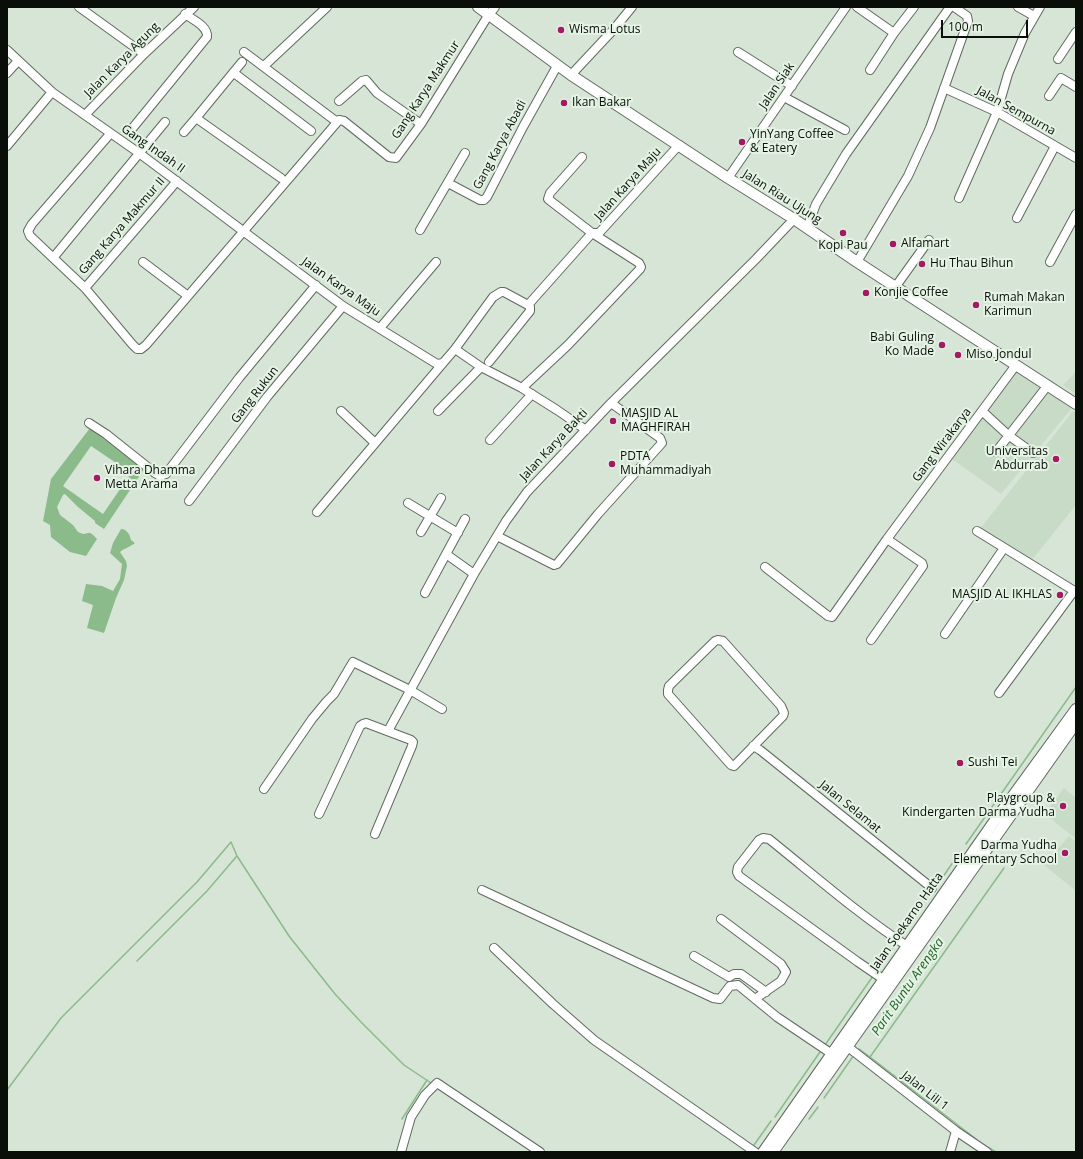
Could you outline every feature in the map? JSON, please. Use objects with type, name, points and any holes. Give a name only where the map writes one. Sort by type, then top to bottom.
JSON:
[{"type":"main road","name":"Jalan Riau Ujung","points":[[478,7],[492,11],[557,66],[570,75],[728,178],[794,219],[857,262],[1076,404]]},
{"type":"main road","name":"Jalan Soekarno Hatta","points":[[773,1152],[853,1051],[926,927],[993,823],[1076,709]]},
{"type":"main road","name":"Jalan Soekarno Hatta","points":[[762,1152],[825,1050],[901,942],[926,927],[974,867],[1076,723]]},
{"type":"street","points":[[79,7],[144,54]]},
{"type":"street","name":"Jalan Karya Agung","points":[[85,115],[144,54],[194,7]]},
{"type":"street","points":[[264,66],[328,7]]},
{"type":"street","points":[[570,75],[614,29],[632,7]]},
{"type":"street","name":"Jalan Siak","points":[[728,178],[846,7]]},
{"type":"street","points":[[857,7],[894,33]]},
{"type":"street","points":[[870,70],[894,33],[914,7]]},
{"type":"street","points":[[807,228],[816,204],[846,154],[950,7]]},
{"type":"street","points":[[857,262],[908,176],[930,128],[968,21],[967,16],[954,7]]},
{"type":"street","points":[[1018,7],[1034,16]]},
{"type":"street","points":[[959,198],[997,112],[1008,74],[1025,33],[1040,7]]},
{"type":"street","name":"Gang Karya Makmur","points":[[337,122],[339,120],[344,121],[389,157],[393,159],[396,158],[421,124],[492,11]]},
{"type":"street","points":[[132,130],[207,37],[205,28],[185,14]]},
{"type":"street","points":[[1058,59],[1076,32]]},
{"type":"street","name":"Gang Indah II","points":[[7,50],[54,93],[110,134],[139,153],[236,225]]},
{"type":"street","points":[[110,134],[29,228],[28,232],[30,236],[85,288],[137,349],[141,349],[337,122],[244,52]]},
{"type":"street","points":[[738,52],[792,86]]},
{"type":"street","points":[[7,73],[18,61]]},
{"type":"street","points":[[184,132],[242,62]]},
{"type":"street","name":"Gang Karya Abadi","points":[[448,183],[480,200],[484,200],[487,197],[523,127],[557,66]]},
{"type":"street","points":[[234,73],[311,131]]},
{"type":"street","points":[[1049,96],[1061,78],[1076,87]]},
{"type":"street","points":[[339,101],[364,80],[366,80],[377,93],[421,124]]},
{"type":"street","name":"Jalan Sempurna","points":[[944,88],[997,112],[1075,156]]},
{"type":"street","points":[[7,146],[54,93]]},
{"type":"street","points":[[784,97],[845,130]]},
{"type":"street","points":[[196,118],[281,178]]},
{"type":"street","points":[[53,258],[165,122]]},
{"type":"street","name":"Jalan Karya Maju","points":[[489,362],[530,311],[529,306],[592,233],[601,232],[679,146]]},
{"type":"street","points":[[1017,218],[1055,146]]},
{"type":"street","points":[[420,230],[465,153]]},
{"type":"street","points":[[582,157],[550,193],[548,199],[592,233]]},
{"type":"street","name":"Gang Karya Makmur II","points":[[85,288],[132,235],[176,181]]},
{"type":"street","points":[[1050,262],[1076,214]]},
{"type":"street","name":"Jalan Karya Bakti","points":[[388,731],[474,574],[497,536],[527,492],[611,403],[756,259],[794,219]]},
{"type":"street","name":"Jalan Karya Maju","points":[[236,225],[343,306],[440,363]]},
{"type":"street","name":"Jalan Karya Maju","points":[[522,388],[595,318],[641,267],[639,263],[592,233]]},
{"type":"street","points":[[896,286],[929,240]]},
{"type":"street","points":[[142,262],[188,296]]},
{"type":"street","points":[[380,328],[436,262]]},
{"type":"street","points":[[89,423],[106,434],[160,476],[163,475],[239,378],[316,285]]},
{"type":"street","points":[[317,512],[440,363],[455,349],[496,294],[504,292],[529,306]]},
{"type":"street","name":"Gang Rukun","points":[[189,501],[267,397],[343,306]]},
{"type":"street","points":[[455,349],[481,367],[532,394],[586,430]]},
{"type":"street","name":"Gang Wirakarya","points":[[765,567],[828,616],[832,617],[887,539],[1016,365]]},
{"type":"street","points":[[438,411],[481,367]]},
{"type":"street","points":[[996,452],[1048,385]]},
{"type":"street","points":[[490,440],[532,394]]},
{"type":"street","points":[[497,536],[554,565],[557,564],[598,514],[662,443],[660,438],[611,403]]},
{"type":"street","points":[[341,411],[375,443]]},
{"type":"street","points":[[982,411],[1008,435],[1033,453]]},
{"type":"street","points":[[421,532],[441,498]]},
{"type":"street","points":[[408,504],[458,533]]},
{"type":"street","points":[[425,593],[465,519]]},
{"type":"street","points":[[977,531],[1075,591],[999,692]]},
{"type":"street","points":[[871,640],[923,566],[887,539]]},
{"type":"street","points":[[945,634],[1004,548]]},
{"type":"street","points":[[446,554],[474,574]]},
{"type":"street","points":[[715,641],[722,641],[783,709],[783,716],[753,746],[737,764],[734,766],[731,765],[668,694],[669,686],[715,641]]},
{"type":"street","points":[[264,789],[312,719],[327,700],[334,694],[352,662],[410,690],[442,709]]},
{"type":"street","points":[[319,814],[360,726],[366,723],[413,742],[375,834]]},
{"type":"street","name":"Jalan Selamat","points":[[753,746],[760,750],[932,888]]},
{"type":"street","points":[[877,975],[739,876],[737,872],[738,867],[759,840],[763,838],[768,839],[839,896],[901,942]]},
{"type":"street","points":[[482,890],[713,998],[720,999],[730,986],[738,985],[776,1017],[825,1050]]},
{"type":"street","points":[[721,919],[781,964],[786,972],[781,981],[755,999]]},
{"type":"street","points":[[494,948],[553,1004],[594,1040],[755,1152]]},
{"type":"street","points":[[694,956],[729,977],[734,974],[741,974],[766,992]]},
{"type":"street","name":"Jalan Lili 1","points":[[853,1051],[956,1131],[987,1152]]},
{"type":"street","points":[[401,1152],[411,1117],[425,1095],[435,1085],[540,1152]]},
{"type":"street","points":[[950,1152],[956,1131]]},
{"type":"shaded area","points":[[1017,371],[1072,408],[1001,494],[952,459]]},
{"type":"shaded area","points":[[1076,372],[1076,394],[1063,385]]},
{"type":"shaded area","name":"Universitas Abdurrab","points":[[1073,411],[1076,413],[1076,505],[1031,561],[980,529]]},
{"type":"shaded area","points":[[90,428],[144,469],[104,529],[95,523],[95,521],[65,494],[63,495],[57,507],[60,515],[73,525],[78,532],[83,534],[90,533],[97,539],[86,556],[70,552],[51,537],[50,525],[43,521],[51,479]],"holes":[[[91,446],[131,473],[103,514],[63,486]]]},
{"type":"shaded area","points":[[121,529],[127,531],[131,540],[135,543],[120,552],[126,561],[127,566],[124,580],[104,633],[87,628],[93,605],[82,601],[86,584],[102,586],[113,591],[120,579],[122,564],[110,553],[113,543]]},
{"type":"shaded area","name":"Playgroup & Kindergarten Darma Yudha","points":[[1064,788],[1076,798],[1076,839],[1045,814]]},
{"type":"shaded area","name":"Darma Yudha Elementary School","points":[[1069,836],[1076,842],[1076,891],[1044,865]]},
{"type":"waterway","name":"Parit Buntu Arengka","points":[[966,844],[1076,687]]},
{"type":"waterway","points":[[7,1090],[61,1018],[197,882],[231,842],[237,856],[289,936],[335,994],[404,1065],[431,1083]]},
{"type":"waterway","name":"Parit Buntu Arengka","points":[[936,887],[960,852]]},
{"type":"waterway","points":[[137,961],[207,891],[236,857]]},
{"type":"waterway","name":"Parit Buntu Arengka","points":[[858,1051],[859,1049],[870,1057],[1004,868]]},
{"type":"waterway","name":"Parit Buntu Arengka","points":[[925,901],[932,891]]},
{"type":"waterway","name":"Parit Buntu Arengka","points":[[899,938],[920,909]]},
{"type":"waterway","name":"Parit Buntu Arengka","points":[[877,971],[896,943]]},
{"type":"waterway","name":"Parit Buntu Arengka","points":[[825,1045],[873,976]]},
{"type":"waterway","name":"Parit Buntu Arengka","points":[[775,1117],[822,1049]]},
{"type":"waterway","name":"Parit Buntu Arengka","points":[[824,1098],[854,1055]]},
{"type":"waterway","points":[[870,1057],[976,1139]]},
{"type":"waterway","points":[[402,1119],[427,1080]]},
{"type":"waterway","name":"Parit Buntu Arengka","points":[[809,1119],[818,1107]]},
{"type":"waterway","name":"Parit Buntu Arengka","points":[[754,1145],[771,1121]]},
{"type":"waterway","points":[[989,1148],[996,1152]]},
{"type":"place","name":"Wisma Lotus","points":[[561,30]]},
{"type":"place","name":"Ikan Bakar","points":[[564,103]]},
{"type":"place","name":"YinYang Coffee & Eatery","points":[[742,142]]},
{"type":"place","name":"Kopi Pau","points":[[843,233]]},
{"type":"place","name":"Alfamart","points":[[893,244]]},
{"type":"place","name":"Hu Thau Bihun","points":[[922,264]]},
{"type":"place","name":"Konjie Coffee","points":[[866,293]]},
{"type":"place","name":"Rumah Makan Karimun","points":[[976,305]]},
{"type":"place","name":"Babi Guling Ko Made","points":[[942,345]]},
{"type":"place","name":"Miso Jondul","points":[[958,355]]},
{"type":"place","name":"MASJID AL MAGHFIRAH","points":[[613,421]]},
{"type":"place","name":"Universitas Abdurrab","points":[[1056,459]]},
{"type":"place","name":"PDTA Muhammadiyah","points":[[612,464]]},
{"type":"place","name":"Vihara Dhamma Metta Arama","points":[[97,478]]},
{"type":"place","name":"MASJID AL IKHLAS","points":[[1060,595]]},
{"type":"place","name":"Sushi Tei","points":[[960,763]]},
{"type":"place","name":"Playgroup & Kindergarten Darma Yudha","points":[[1063,806]]},
{"type":"place","name":"Darma Yudha Elementary School","points":[[1065,853]]}]
